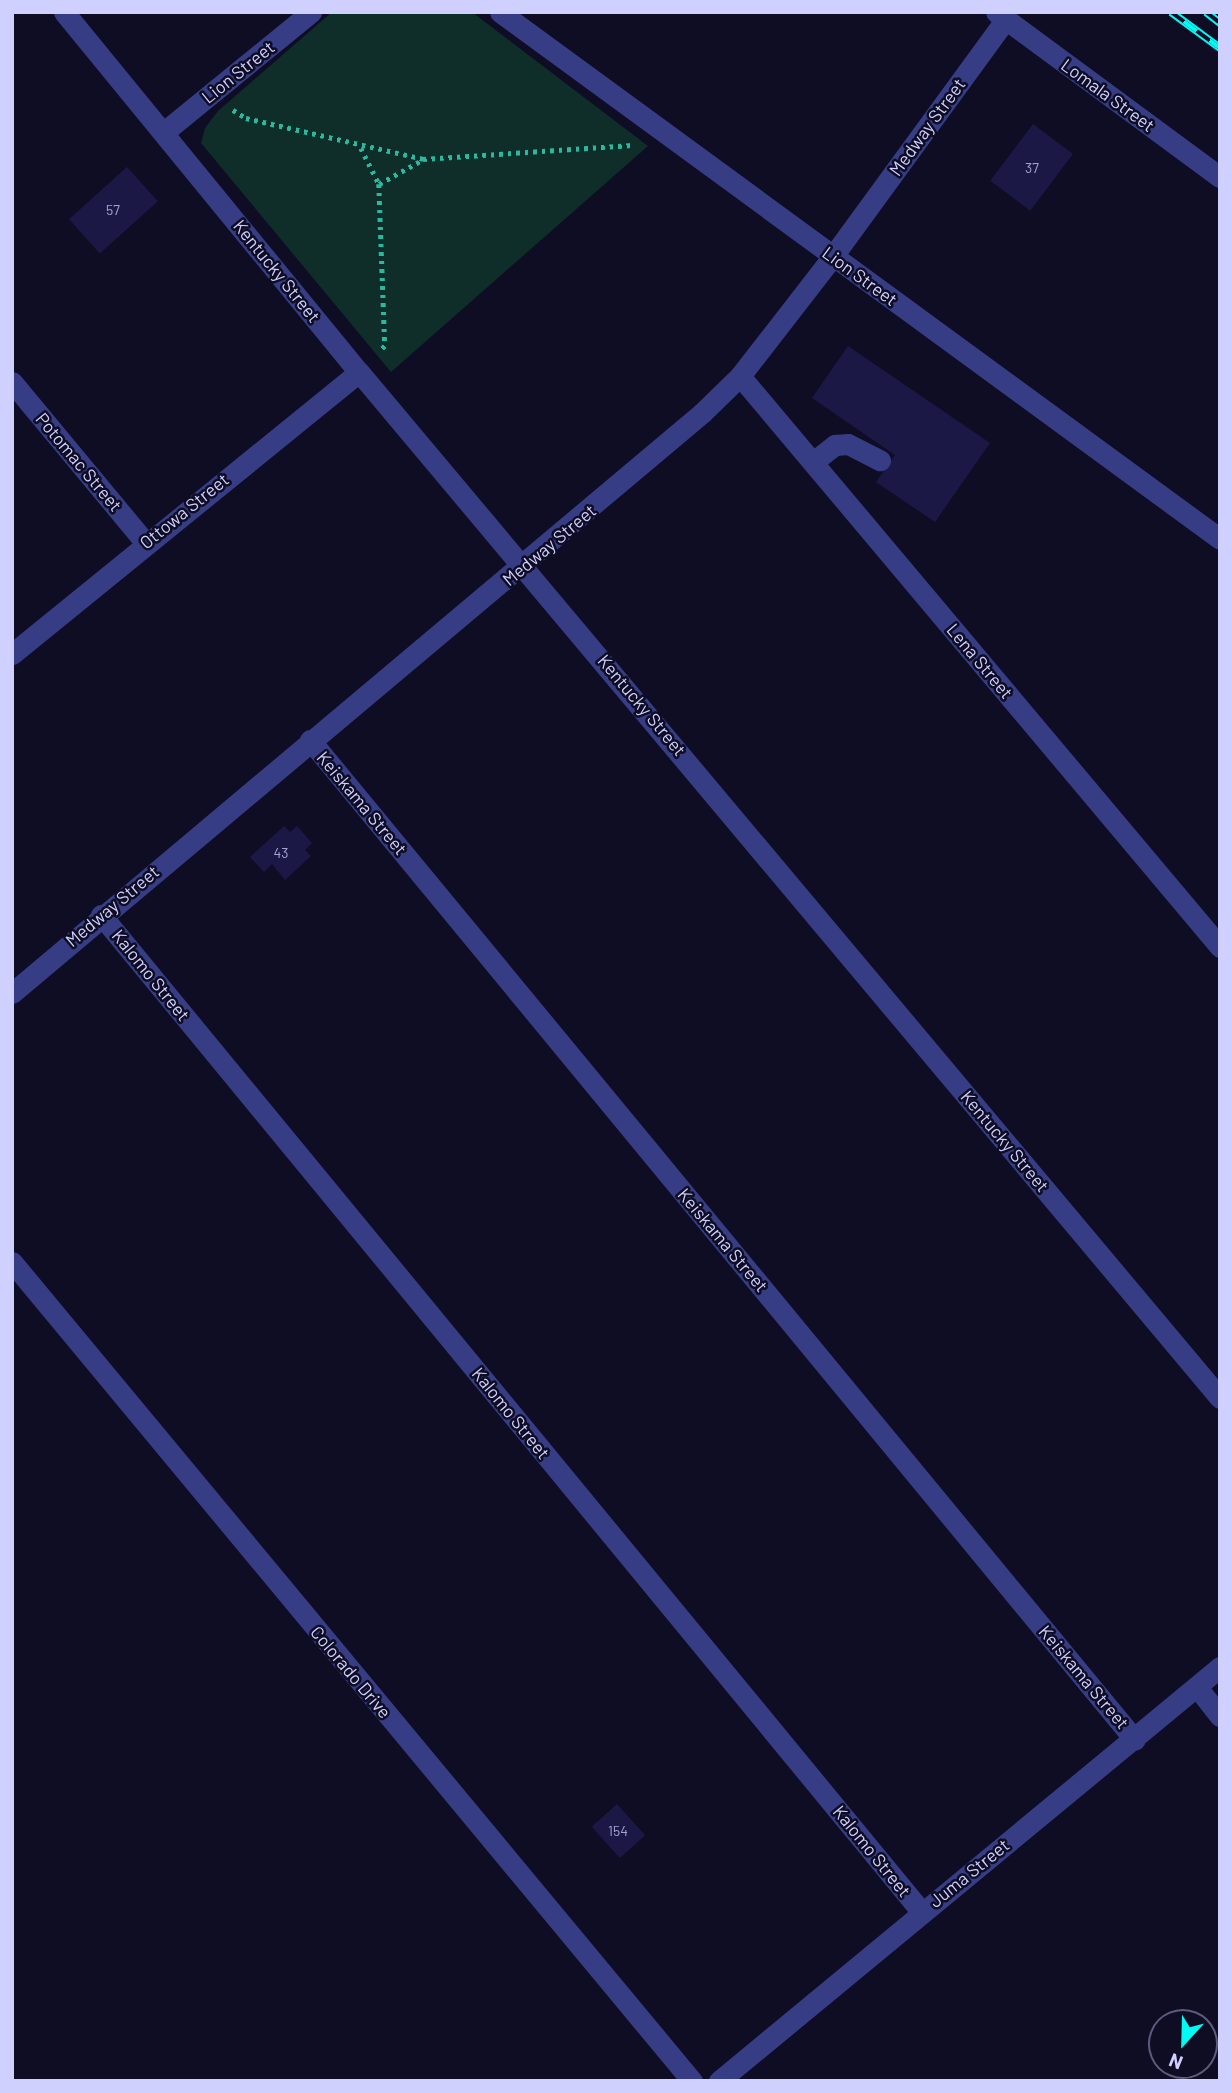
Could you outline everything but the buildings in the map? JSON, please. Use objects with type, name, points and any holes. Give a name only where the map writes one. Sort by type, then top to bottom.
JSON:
[{"type":"street","name":"Kentucky Street","points":[[64,12],[359,372],[526,566],[1220,1398]]},
{"type":"street","name":"Lion Street","points":[[164,132],[312,12]]},
{"type":"street","name":"Lion Street","points":[[500,12],[1220,539]]},
{"type":"street","name":"Lomala Street","points":[[1000,16],[1220,177]]},
{"type":"street","name":"Medway Street","points":[[12,993],[310,740],[526,566],[664,448],[740,376],[833,256],[1000,16]]},
{"type":"street","name":"Ottowa Street","points":[[12,654],[145,542],[359,372]]},
{"type":"street","name":"Lena Street","points":[[740,376],[1220,947]]},
{"type":"street","name":"Potomac Street","points":[[12,382],[145,542]]},
{"type":"street","points":[[813,462],[835,445],[848,444],[880,460]]},
{"type":"street","name":"Keiskama Street","points":[[310,740],[1135,1740]]},
{"type":"street","name":"Kalomo Street","points":[[101,915],[921,1911]]},
{"type":"street","name":"Colorado Drive","points":[[12,1262],[692,2081]]},
{"type":"street","name":"Juma Street","points":[[719,2081],[921,1911],[1135,1740],[1220,1667]]},
{"type":"street","points":[[1197,1687],[1220,1716]]},
{"type":"path","points":[[209,96],[246,118],[360,147],[423,159],[676,142]]},
{"type":"path","points":[[359,372],[385,346],[379,184],[360,147]]},
{"type":"path","points":[[379,184],[423,159]]},
{"type":"green space","points":[[332,12],[472,12],[648,146],[391,372],[201,143],[205,128],[218,111]]},
{"type":"railway","points":[[1171,12],[1220,48]]},
{"type":"railway","points":[[1206,12],[1220,23]]}]
